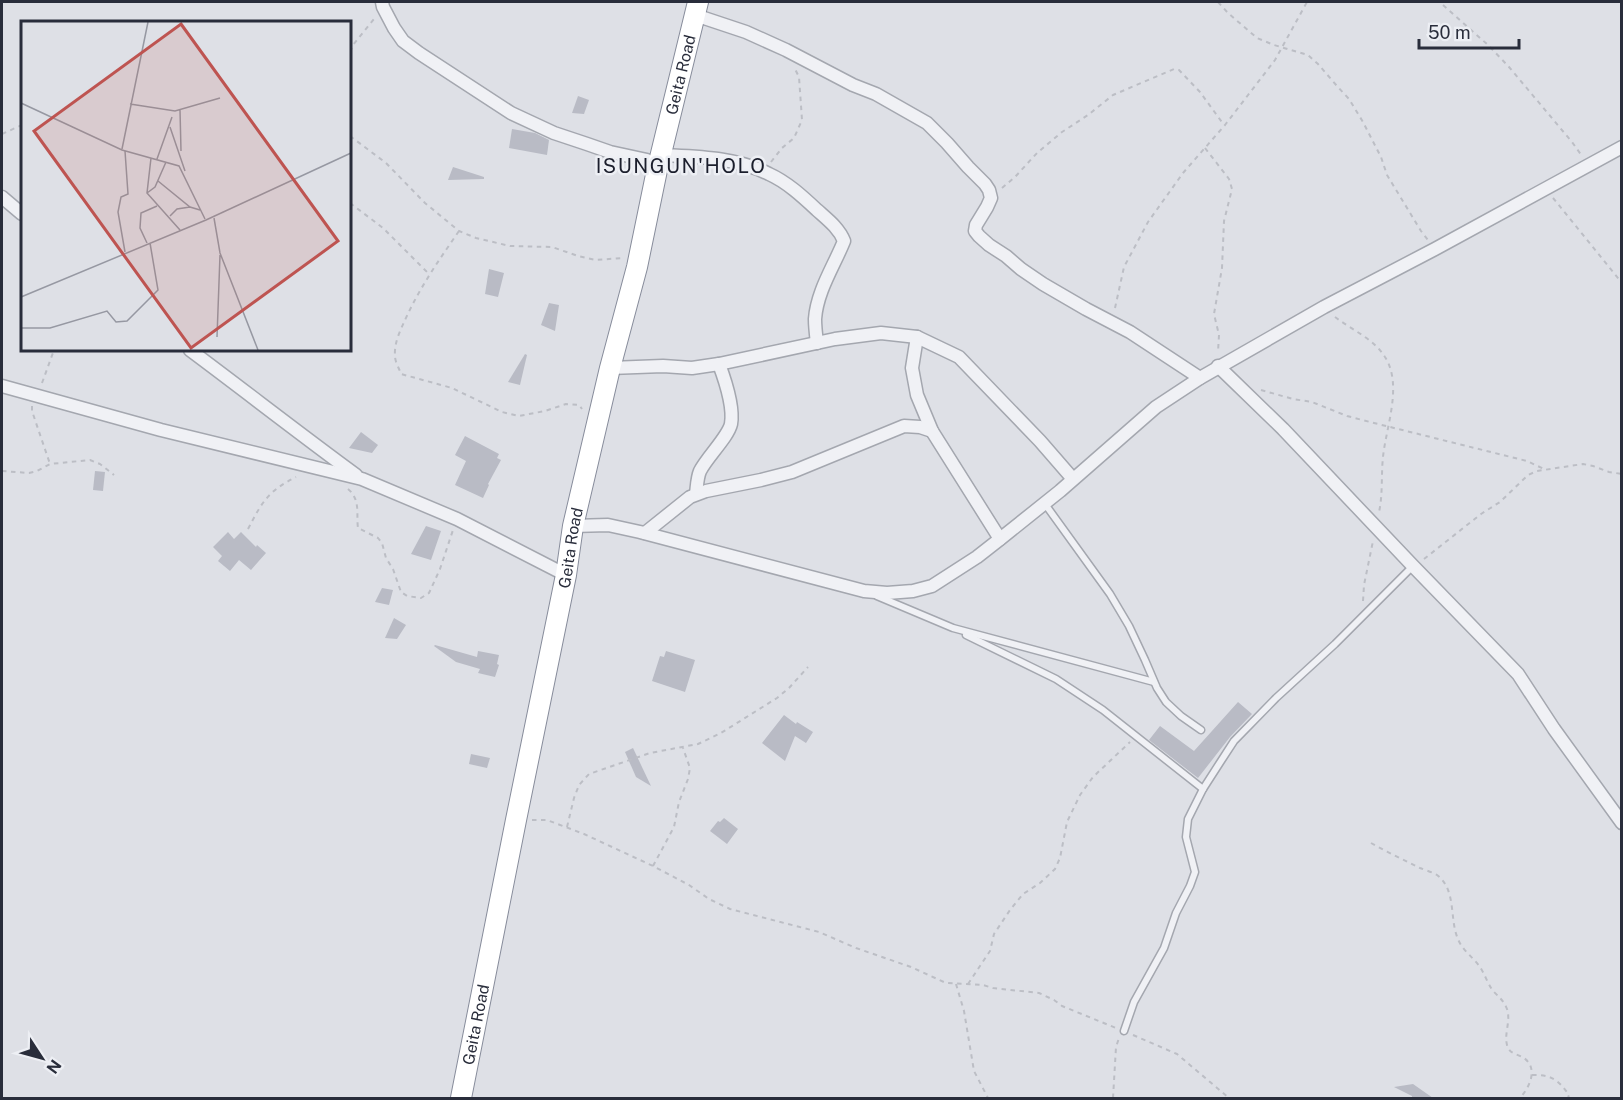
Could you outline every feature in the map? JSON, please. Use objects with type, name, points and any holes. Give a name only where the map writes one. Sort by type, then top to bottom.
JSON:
[{"type":"highway","name":"Geita Road","points":[[461,1098],[566,576],[573,526],[610,368],[637,267],[696,8]]},
{"type":"street","points":[[382,4],[394,28],[404,41],[419,53],[511,113],[554,133],[610,152],[659,163],[712,158],[770,174],[804,198],[835,227],[844,241],[818,303],[815,319],[817,343]]},
{"type":"street","points":[[696,8],[876,94],[927,123],[989,190],[990,198],[987,207],[975,225],[975,231],[979,236],[1036,279],[1130,332],[1200,378]]},
{"type":"street","points":[[573,526],[608,525],[645,533],[864,591],[913,591],[932,586],[976,557],[1044,504],[1156,407],[1218,366],[1246,353],[1324,307],[1622,147]]},
{"type":"street","points":[[2,197],[21,213]]},
{"type":"street","points":[[610,368],[663,366],[692,368],[817,343],[881,333],[917,337],[959,357],[1040,441],[1073,479]]},
{"type":"street","points":[[917,337],[912,368],[917,395],[932,431],[1000,539]]},
{"type":"street","points":[[191,351],[300,435],[362,479]]},
{"type":"street","points":[[696,494],[699,473],[709,456],[725,437],[731,424],[729,398],[719,364]]},
{"type":"street","points":[[1218,366],[1240,386],[1518,674],[1554,729],[1622,823]]},
{"type":"street","points":[[2,386],[247,452],[362,479],[457,519],[566,576]]},
{"type":"street","points":[[645,533],[696,494],[792,472],[904,426],[920,427],[932,431]]},
{"type":"lane","points":[[1044,504],[1110,594],[1129,626],[1154,682],[1166,702],[1201,730]]},
{"type":"lane","points":[[1124,1031],[1134,1002],[1164,948],[1195,872],[1186,829],[1188,819],[1203,789],[1234,741],[1413,566]]},
{"type":"lane","points":[[864,591],[953,628],[1056,679],[1103,710],[1203,789]]},
{"type":"lane","points":[[953,628],[1154,682]]},
{"type":"path","points":[[1218,2],[1257,38],[1308,55],[1349,99],[1381,157],[1388,175],[1421,231],[1435,249]]},
{"type":"path","points":[[1112,322],[1124,267],[1148,222],[1183,173],[1275,60],[1307,2]]},
{"type":"path","points":[[351,50],[382,4]]},
{"type":"path","points":[[1443,5],[1488,45],[1509,68],[1582,154],[1586,167]]},
{"type":"path","points":[[765,172],[773,158],[794,138],[802,120],[799,77],[786,50]]},
{"type":"path","points":[[990,198],[1062,132],[1113,95],[1174,69],[1179,70],[1200,92],[1224,125]]},
{"type":"path","points":[[2,134],[21,125]]},
{"type":"path","points":[[351,137],[386,164],[425,203],[459,231],[476,238],[510,246],[552,247],[596,260],[623,258],[637,267]]},
{"type":"path","points":[[1205,148],[1229,179],[1232,189],[1224,221],[1222,268],[1214,314],[1219,335],[1218,366]]},
{"type":"path","points":[[1546,188],[1622,283]]},
{"type":"path","points":[[351,204],[384,228],[429,274]]},
{"type":"path","points":[[459,231],[429,274],[395,344],[395,358],[401,374],[452,388],[502,412],[519,416],[566,404],[579,405],[597,425]]},
{"type":"path","points":[[1324,307],[1377,347],[1386,359],[1392,376],[1393,391],[1389,427],[1383,454],[1382,497],[1364,585],[1362,616]]},
{"type":"path","points":[[50,464],[32,411],[35,395],[54,351]]},
{"type":"path","points":[[1240,386],[1312,402],[1347,416],[1527,461],[1544,469]]},
{"type":"path","points":[[2,471],[29,473],[50,464],[90,460],[100,464],[114,475]]},
{"type":"path","points":[[1413,566],[1500,502],[1528,475],[1544,469],[1583,464],[1622,474]]},
{"type":"path","points":[[248,529],[261,504],[270,493],[285,482],[314,467]]},
{"type":"path","points":[[344,487],[352,492],[356,500],[359,510],[358,528],[378,538],[382,543],[401,592],[407,596],[421,598],[429,593],[457,519]]},
{"type":"path","points":[[567,827],[579,785],[589,774],[650,753],[698,744],[721,733],[777,698],[808,667]]},
{"type":"path","points":[[968,985],[990,951],[994,934],[1023,894],[1055,869],[1060,858],[1067,822],[1080,795],[1093,777],[1136,736]]},
{"type":"path","points":[[654,866],[674,828],[679,802],[688,779],[690,768],[682,748]]},
{"type":"path","points":[[516,820],[547,820],[567,827],[654,866],[730,909],[826,934],[856,948],[912,967],[946,983],[982,985],[1039,993],[1062,1006],[1177,1054],[1229,1098]]},
{"type":"path","points":[[1371,843],[1437,875],[1445,884],[1453,910],[1457,938],[1478,965],[1493,991],[1503,1000],[1508,1011],[1507,1045],[1510,1051],[1528,1062],[1532,1075],[1520,1098]]},
{"type":"path","points":[[956,984],[964,1011],[974,1071],[988,1098]]},
{"type":"path","points":[[1113,1098],[1116,1047],[1124,1031]]},
{"type":"path","points":[[1532,1075],[1546,1074],[1564,1087],[1569,1095],[1568,1098]]},
{"type":"building","points":[[578,96],[589,100],[584,114],[572,113]]},
{"type":"building","points":[[512,129],[535,133],[549,140],[547,155],[509,148]]},
{"type":"building","points":[[453,167],[484,177],[484,179],[448,180]]},
{"type":"building","points":[[489,269],[504,273],[498,297],[485,294]]},
{"type":"building","points":[[549,303],[559,305],[555,331],[541,325]]},
{"type":"building","points":[[525,354],[527,355],[520,385],[508,382]]},
{"type":"building","points":[[361,432],[378,445],[372,453],[349,448]]},
{"type":"building","points":[[465,436],[499,454],[497,458],[501,460],[483,498],[455,485],[466,461],[455,455]]},
{"type":"building","points":[[95,471],[105,472],[103,491],[93,490]]},
{"type":"building","points":[[426,526],[441,531],[431,560],[411,554]]},
{"type":"building","points":[[228,532],[234,539],[241,532],[256,547],[257,545],[266,553],[251,570],[239,560],[230,571],[218,561],[222,556],[213,547]]},
{"type":"building","points":[[382,588],[393,590],[389,605],[375,602]]},
{"type":"building","points":[[394,618],[406,625],[397,639],[385,638]]},
{"type":"building","points":[[435,645],[477,657],[478,651],[499,655],[495,677],[478,673],[480,669],[456,662]]},
{"type":"building","points":[[666,651],[695,660],[685,692],[652,681],[660,656],[664,657]]},
{"type":"building","points":[[1238,702],[1252,714],[1230,737],[1198,778],[1149,740],[1160,726],[1194,751]]},
{"type":"building","points":[[784,715],[813,732],[806,743],[795,736],[785,761],[762,743]]},
{"type":"building","points":[[633,748],[651,786],[636,777],[625,752]]},
{"type":"building","points":[[471,754],[490,758],[487,768],[469,764]]},
{"type":"building","points":[[724,818],[738,829],[727,844],[710,831],[718,821]]},
{"type":"building","points":[[1413,1084],[1433,1098],[1412,1098],[1394,1087]]},
{"type":"district","name":"ISUNGUN'HOLO","points":[[681,166]]}]
